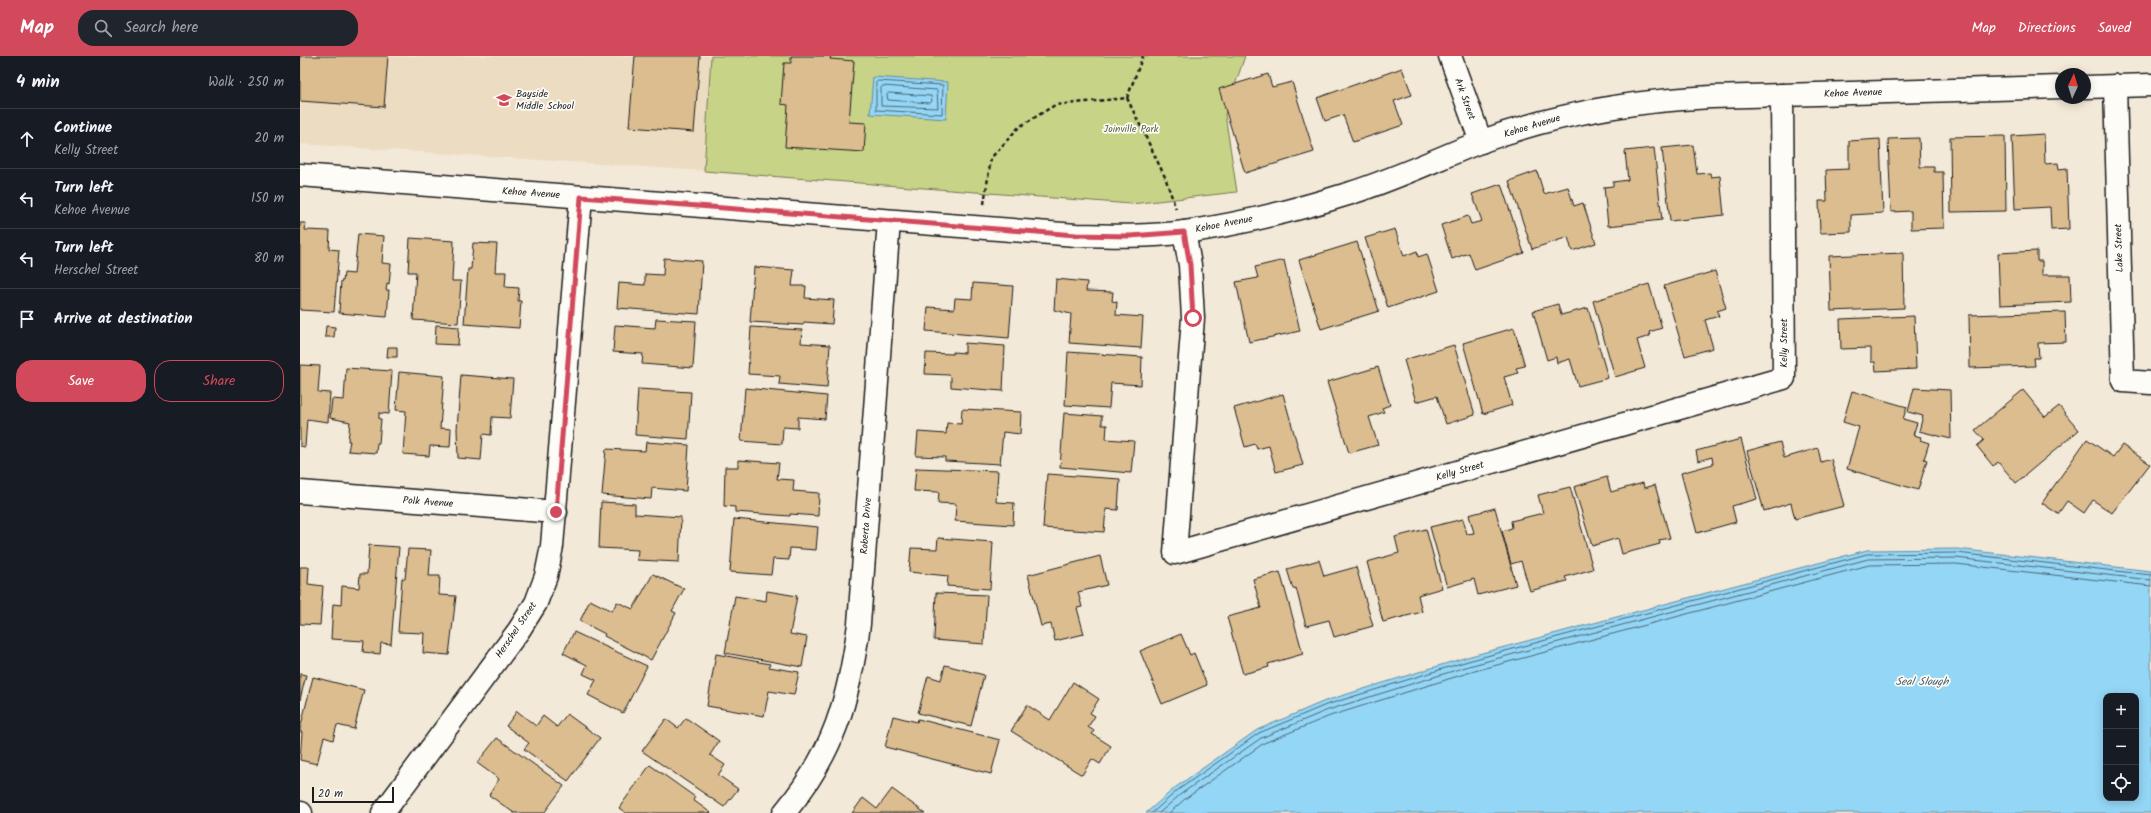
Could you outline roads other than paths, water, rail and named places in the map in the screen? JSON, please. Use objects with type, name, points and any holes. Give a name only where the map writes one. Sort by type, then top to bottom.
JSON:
[{"type":"street","name":"Ark Street","points":[[1450,56],[1480,142]]},
{"type":"street","points":[[2091,87],[2151,85]]},
{"type":"street","name":"Lake Street","points":[[2115,86],[2123,381],[2151,383]]},
{"type":"street","name":"Kehoe Avenue","points":[[300,175],[980,228],[1076,235],[1130,236],[1184,232],[1300,208],[1352,193],[1400,176],[1480,142],[1565,116],[1614,106],[1660,100],[1782,95],[2055,88]]},
{"type":"street","name":"Kelly Street","points":[[1184,232],[1190,265],[1193,318],[1175,553],[1784,378],[1782,95]]},
{"type":"street","name":"Herschel Street","points":[[383,813],[519,630],[536,603],[546,576],[556,512],[581,197]]},
{"type":"street","name":"Roberta Drive","points":[[784,813],[811,776],[831,740],[845,704],[854,668],[859,624],[889,221]]},
{"type":"street","name":"Polk Avenue","points":[[300,492],[556,512]]},
{"type":"water","points":[[873,77],[948,82],[946,119],[870,114]]},
{"type":"water","name":"Seal Slough","points":[[1957,549],[2151,571],[2151,813],[1146,813],[1176,787],[1257,730],[1325,701],[1467,657],[1867,550]]},
{"type":"place","name":"Bayside Middle School","points":[[504,100]]},
{"type":"park label","name":"Joinville Park","points":[[1131,129]]}]
